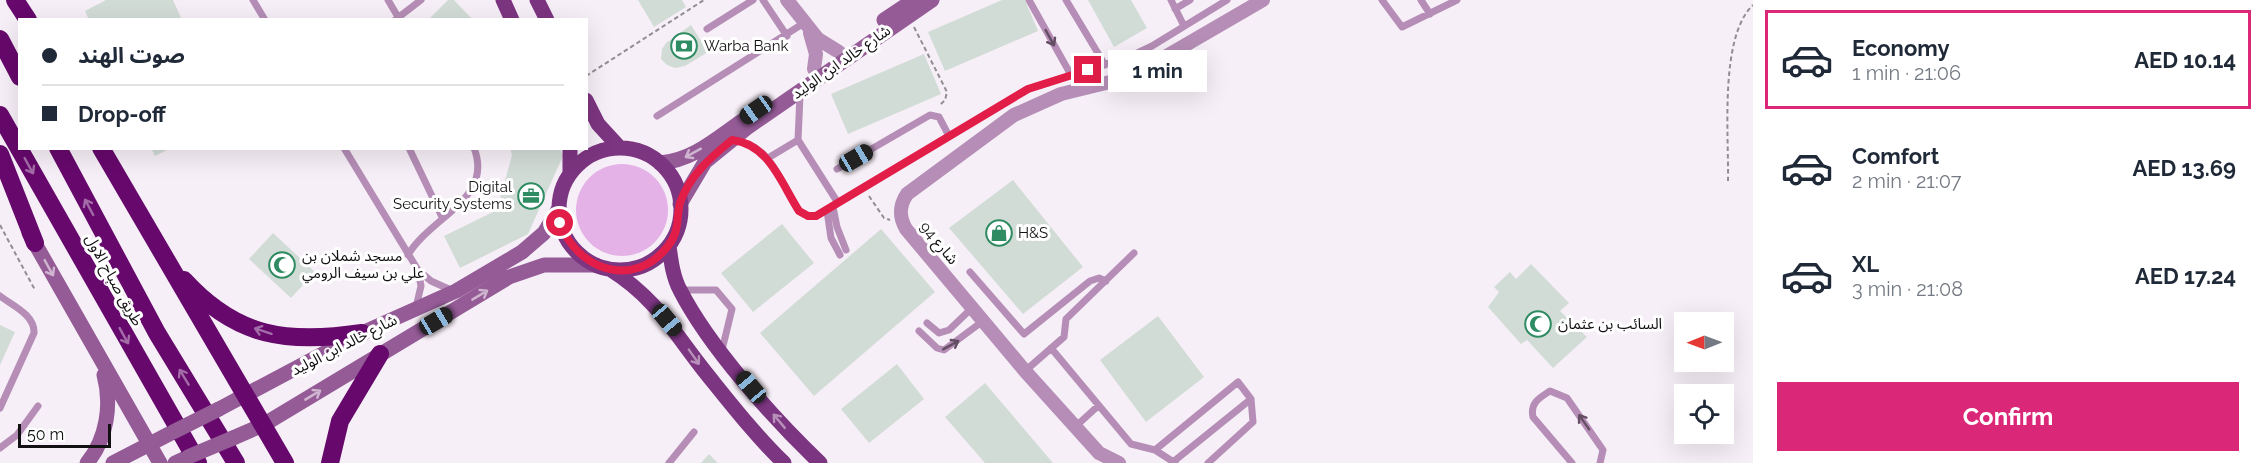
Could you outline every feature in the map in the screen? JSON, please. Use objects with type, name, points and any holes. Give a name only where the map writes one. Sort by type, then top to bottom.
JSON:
[{"type":"highway","points":[[0,39],[18,73]]},
{"type":"highway","name":"طريق صباح الاول","points":[[0,115],[18,148]]},
{"type":"highway","name":"طريق صباح الاول","points":[[19,150],[187,461]]},
{"type":"highway","name":"طريق صباح الاول","points":[[59,150],[157,333],[236,463]]},
{"type":"highway","points":[[102,150],[160,254],[285,463]]},
{"type":"highway","points":[[0,154],[35,243]]},
{"type":"highway","points":[[160,254],[210,306],[242,324],[295,339],[362,333]]},
{"type":"highway","points":[[330,463],[340,421],[380,354]]},
{"type":"main road","points":[[503,0],[511,18]]},
{"type":"main road","points":[[537,0],[546,18]]},
{"type":"main road","name":"شارع خالد ابن الوليد","points":[[660,163],[673,162],[692,156],[914,0]]},
{"type":"main road","name":"شارع خالد ابن الوليد","points":[[680,204],[701,167],[732,140],[801,89],[932,0]]},
{"type":"main road","points":[[588,111],[620,148]]},
{"type":"main road","points":[[611,270],[624,270],[643,265],[660,255],[669,246],[680,218],[676,185],[660,163],[641,152],[620,148],[609,149],[587,157],[570,174],[564,184],[559,208],[560,223],[569,242],[583,258],[611,270],[646,296],[677,331],[705,372],[776,460]]},
{"type":"main road","points":[[570,150],[570,174]]},
{"type":"main road","points":[[0,180],[160,463]]},
{"type":"main road","name":"شارع خالد ابن الوليد","points":[[113,463],[362,333],[456,291],[522,252],[544,233],[559,208]]},
{"type":"main road","points":[[669,246],[679,290],[694,314],[722,353],[795,439],[820,463]]},
{"type":"main road","name":"شارع خالد ابن الوليد","points":[[187,461],[262,425],[527,269],[557,264],[596,265]]},
{"type":"main road","points":[[677,331],[680,317],[694,314]]},
{"type":"main road","points":[[87,463],[106,427],[108,392],[98,355]]},
{"type":"street","points":[[787,0],[818,39],[839,52]]},
{"type":"street","name":"شارع 94","points":[[1119,463],[1100,458],[902,222],[900,211],[907,195],[1014,115],[1060,94],[1114,81],[1139,72],[1263,0]]},
{"type":"street","points":[[806,26],[814,45],[814,69]]},
{"type":"lane","points":[[253,0],[264,18]]},
{"type":"lane","points":[[388,0],[396,18],[421,0]]},
{"type":"lane","points":[[707,29],[753,0]]},
{"type":"lane","points":[[763,0],[787,36]]},
{"type":"lane","points":[[1029,0],[1071,75]]},
{"type":"lane","points":[[1066,0],[1105,65]]},
{"type":"lane","points":[[1171,0],[1184,26]]},
{"type":"lane","points":[[1175,9],[1190,0]]},
{"type":"lane","points":[[732,140],[750,143],[768,158],[799,211],[808,216],[816,216],[1028,89],[1105,65],[1152,46],[1227,0]]},
{"type":"lane","points":[[1382,0],[1402,27],[1457,0]]},
{"type":"lane","points":[[1421,0],[1430,14]]},
{"type":"lane","points":[[657,116],[806,26]]},
{"type":"lane","points":[[801,89],[797,120],[798,140],[833,207],[831,238],[843,252]]},
{"type":"lane","points":[[837,169],[930,115],[935,115],[949,136]]},
{"type":"lane","points":[[768,158],[798,140]]},
{"type":"lane","points":[[345,150],[418,270],[439,285],[456,291]]},
{"type":"lane","points":[[410,150],[442,217]]},
{"type":"lane","points":[[408,255],[417,239],[463,201],[473,189],[478,166],[474,150]]},
{"type":"lane","points":[[1025,371],[1066,334],[1066,319],[1134,253]]},
{"type":"lane","points":[[415,309],[421,286],[418,270]]},
{"type":"lane","points":[[970,272],[1024,334],[1090,281],[1099,278],[1106,281]]},
{"type":"lane","points":[[679,290],[716,290],[732,309],[722,353]]},
{"type":"lane","points":[[0,296],[30,318],[34,325],[34,333],[0,408]]},
{"type":"lane","points":[[927,323],[935,331],[946,332],[972,308]]},
{"type":"lane","points":[[919,331],[937,348],[944,350],[984,321]]},
{"type":"lane","points":[[1051,348],[1131,444],[1155,450],[1174,462],[1251,399]]},
{"type":"lane","points":[[1155,450],[1238,382],[1251,399],[1253,422],[1208,463]]},
{"type":"lane","points":[[1572,463],[1533,417],[1531,410],[1536,401],[1550,391],[1567,398],[1604,450],[1600,463]]},
{"type":"lane","points":[[0,448],[16,435],[38,406]]},
{"type":"lane","points":[[1075,426],[1098,406]]},
{"type":"lane","points":[[669,463],[694,432]]},
{"type":"path","points":[[588,75],[704,0]]},
{"type":"path","points":[[1728,181],[1730,64],[1735,32],[1753,5]]},
{"type":"path","points":[[913,23],[947,92],[935,115]]},
{"type":"path","points":[[864,186],[884,218],[902,222]]},
{"type":"path","points":[[0,225],[35,290]]},
{"type":"shaded area","points":[[622,164],[640,168],[655,177],[664,192],[668,210],[664,228],[655,243],[640,252],[622,256],[604,252],[589,243],[580,228],[576,210],[580,192],[589,177],[604,168]]},
{"type":"building","points":[[106,0],[173,0],[181,18],[88,18],[85,11]]},
{"type":"building","points":[[448,0],[454,0],[471,18],[430,18]]},
{"type":"building","points":[[638,0],[682,0],[686,7],[654,27]]},
{"type":"building","points":[[1002,0],[1025,0],[1038,31],[945,71],[928,32]]},
{"type":"building","points":[[1088,0],[1131,0],[1147,28],[1114,47]]},
{"type":"building","name":"Warba Bank","points":[[691,25],[708,52],[685,66],[675,68],[667,65],[661,59],[662,49],[666,43]]},
{"type":"building","points":[[924,54],[941,94],[848,134],[831,94]]},
{"type":"building","points":[[152,150],[167,150],[155,156]]},
{"type":"building","points":[[511,150],[561,150],[563,156],[528,234],[460,268],[444,236],[497,210],[512,155]]},
{"type":"building","points":[[1013,180],[1083,267],[1023,314],[949,228]]},
{"type":"building","points":[[782,224],[814,263],[753,312],[721,273]]},
{"type":"building","points":[[881,229],[935,292],[814,396],[760,333]]},
{"type":"building","name":"مسجد شملان بن علي بن سيف الرومي","points":[[273,233],[315,272],[291,298],[249,259]]},
{"type":"building","name":"السائب بن عثمان","points":[[1531,264],[1569,303],[1560,311],[1587,337],[1553,368],[1527,340],[1521,344],[1488,307],[1499,292],[1494,287],[1510,272],[1516,279]]},
{"type":"building","points":[[1158,316],[1204,377],[1146,422],[1100,360]]},
{"type":"building","points":[[0,325],[15,332],[0,365]]},
{"type":"building","points":[[897,364],[924,399],[869,443],[841,409]]},
{"type":"building","points":[[985,383],[1053,463],[985,463],[945,417]]},
{"type":"building","points":[[709,454],[718,463],[701,463]]},
{"type":"place","name":"Warba Bank","points":[[684,46]]},
{"type":"place","name":"Digital Security Systems","points":[[531,196]]},
{"type":"place","name":"H&S","points":[[999,233]]},
{"type":"place","name":"مسجد شملان بن علي بن سيف الرومي","points":[[282,265]]},
{"type":"place","name":"السائب بن عثمان","points":[[1538,324]]},
{"type":"route","points":[[560,223],[565,236],[583,258],[611,270],[637,268],[649,263],[669,246],[680,218],[680,204],[697,172],[705,162],[732,140],[750,143],[760,150],[768,158],[799,211],[808,216],[816,216],[1028,89],[1088,70]]}]
